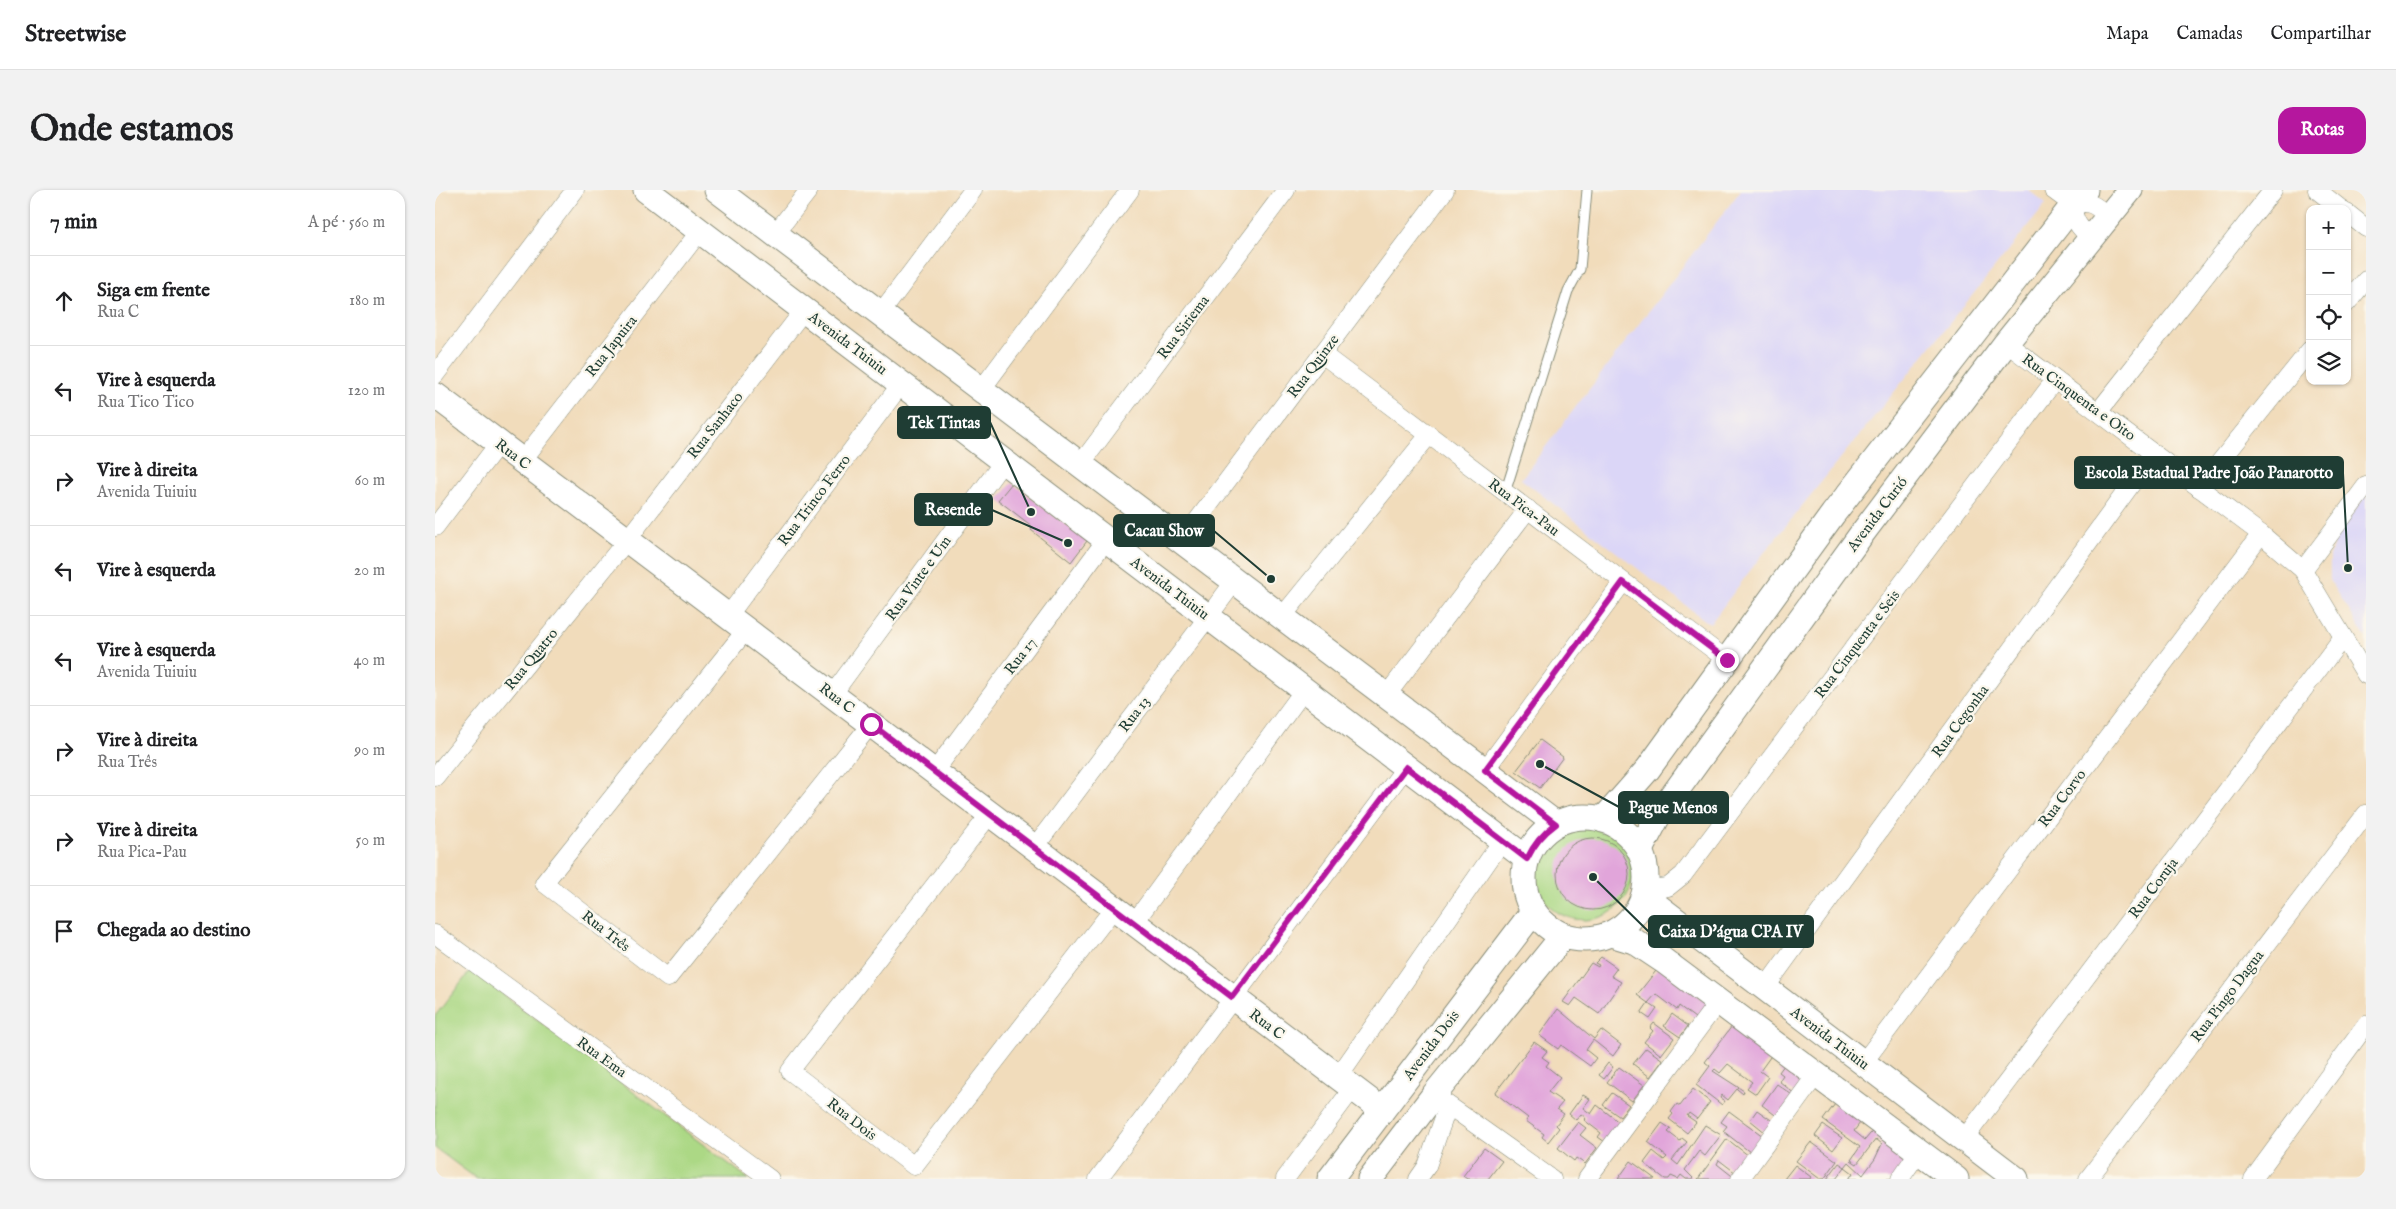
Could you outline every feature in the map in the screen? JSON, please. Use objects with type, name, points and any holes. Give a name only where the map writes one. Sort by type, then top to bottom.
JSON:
[{"type":"main road","name":"Avenida Tuiuiu","points":[[646,190],[1527,859]]},
{"type":"main road","points":[[717,190],[1556,824]]},
{"type":"main road","name":"Avenida Curió","points":[[1640,850],[1670,800],[1861,535],[2006,343],[2130,190]]},
{"type":"main road","points":[[1603,820],[1648,769],[1833,514],[2070,195]]},
{"type":"main road","name":"Rua C","points":[[435,395],[1382,1110]]},
{"type":"main road","points":[[1587,817],[1603,820],[1624,831],[1640,850],[1646,869],[1645,893],[1637,912],[1625,925],[1611,934],[1595,939],[1579,940],[1563,936],[1547,926],[1533,912],[1526,895],[1523,877],[1527,859],[1533,845],[1556,824],[1571,819],[1587,817]]},
{"type":"main road","name":"Avenida Tuiuiu","points":[[1645,893],[1765,988],[2015,1179]]},
{"type":"main road","name":"Avenida Dois","points":[[1330,1179],[1533,912]]},
{"type":"main road","points":[[1611,934],[1634,941],[1956,1179]]},
{"type":"main road","points":[[1370,1179],[1441,1101],[1563,936]]},
{"type":"street","points":[[435,376],[575,190]]},
{"type":"street","points":[[775,234],[809,190]]},
{"type":"street","points":[[880,314],[973,190]]},
{"type":"street","points":[[981,390],[1130,190]]},
{"type":"street","name":"Rua Siriema","points":[[1080,464],[1286,190]]},
{"type":"street","name":"Rua Quinze","points":[[1182,541],[1445,190]]},
{"type":"street","points":[[2099,411],[2273,190]]},
{"type":"street","points":[[2317,190],[2336,205]]},
{"type":"street","points":[[2091,237],[2081,230],[2073,218],[2070,195],[2099,208],[2108,217]]},
{"type":"street","points":[[2351,216],[2366,228]]},
{"type":"street","name":"Rua Japuira","points":[[522,461],[700,231]]},
{"type":"street","points":[[2351,298],[2366,280]]},
{"type":"street","name":"Rua Sanhaco","points":[[627,540],[804,310]]},
{"type":"street","name":"Rua Cinquenta e Oito","points":[[2006,343],[2261,534],[2303,570],[2366,675]]},
{"type":"street","name":"Rua Pica-Pau","points":[[1322,354],[1727,660]]},
{"type":"street","points":[[2199,488],[2306,355]]},
{"type":"street","name":"Rua Cinquenta e Seis","points":[[1645,893],[1668,887],[1683,875],[2055,380]]},
{"type":"street","name":"Rua Trinco Ferro","points":[[737,623],[901,384]]},
{"type":"street","points":[[1282,618],[1429,435]]},
{"type":"street","points":[[435,527],[499,443]]},
{"type":"street","name":"Rua Cegonha","points":[[1765,988],[2154,453]]},
{"type":"street","name":"Rua Vinte e Um","points":[[832,695],[1003,462]]},
{"type":"street","points":[[2303,570],[2366,486]]},
{"type":"street","points":[[1386,696],[1528,510]]},
{"type":"street","name":"Rua Corvo","points":[[1863,1063],[2261,534]]},
{"type":"street","name":"Rua Quatro","points":[[435,777],[627,540]]},
{"type":"street","name":"Rua 17","points":[[934,772],[1106,540]]},
{"type":"street","name":"Rua 13","points":[[1035,848],[1206,616],[1235,581]]},
{"type":"street","points":[[1485,770],[1623,582]]},
{"type":"street","name":"Rua Três","points":[[737,623],[544,883],[667,978],[871,724]]},
{"type":"street","name":"Rua Coruja","points":[[1964,1139],[2343,637]]},
{"type":"street","points":[[1124,916],[1304,690]]},
{"type":"street","points":[[1097,1179],[1406,767]]},
{"type":"street","name":"Rua Dois","points":[[990,814],[790,1071],[914,1166],[1124,916]]},
{"type":"street","name":"Rua Pingo Dagua","points":[[2088,1179],[2366,814]]},
{"type":"street","points":[[1285,1179],[1502,841]]},
{"type":"street","name":"Rua Ema","points":[[435,934],[770,1179]]},
{"type":"street","points":[[1587,1179],[1718,1002]]},
{"type":"street","points":[[2253,1179],[2366,1025]]},
{"type":"street","points":[[1740,1179],[1816,1075]]},
{"type":"street","points":[[1418,1179],[1427,1166],[1441,1101],[1552,1179]]},
{"type":"street","points":[[1900,1179],[1919,1151]]},
{"type":"lane","points":[[1505,492],[1568,291],[1580,269],[1587,190]]},
{"type":"shaded area","points":[[1741,190],[2028,190],[2046,204],[1755,564],[1710,624],[1521,479]]},
{"type":"shaded area","points":[[2366,495],[2366,638],[2330,580],[2330,556],[2336,537]]},
{"type":"green space","points":[[1574,820],[1594,820],[1603,823],[1620,834],[1631,851],[1634,860],[1634,880],[1631,889],[1620,906],[1603,917],[1594,920],[1574,920],[1556,912],[1542,898],[1534,880],[1534,860],[1542,842],[1556,828]]},
{"type":"green space","points":[[471,970],[749,1179],[477,1179],[435,1148],[435,1016]]},
{"type":"building","points":[[1012,483],[1087,541],[1071,562],[1031,530],[1033,527],[998,500]]},
{"type":"building","points":[[1540,740],[1563,757],[1540,788],[1516,771]]},
{"type":"building","points":[[1593,838],[1613,844],[1623,854],[1629,874],[1623,894],[1613,904],[1593,910],[1573,904],[1563,894],[1557,874],[1563,854],[1573,844]]},
{"type":"building","points":[[1601,957],[1617,968],[1611,976],[1621,982],[1599,1014],[1576,998],[1570,1006],[1563,1002],[1591,963],[1598,967],[1599,965],[1595,963]]},
{"type":"building","points":[[1659,967],[1713,1005],[1695,1018],[1679,1006],[1677,1010],[1656,994],[1648,1003],[1637,995]]},
{"type":"building","points":[[1648,1003],[1657,1009],[1650,1019],[1641,1013]]},
{"type":"building","points":[[1558,1009],[1594,1039],[1601,1030],[1621,1045],[1613,1056],[1593,1040],[1586,1050],[1596,1058],[1590,1066],[1561,1045],[1558,1049],[1539,1035]]},
{"type":"building","points":[[1672,1014],[1688,1026],[1680,1037],[1664,1026]]},
{"type":"building","points":[[1735,1022],[1773,1053],[1760,1071],[1768,1077],[1756,1094],[1747,1088],[1752,1082],[1728,1064],[1720,1073],[1715,1069],[1713,1071],[1744,1091],[1743,1094],[1737,1089],[1728,1100],[1722,1095],[1720,1098],[1725,1101],[1722,1105],[1696,1085],[1710,1066],[1705,1062]]},
{"type":"building","points":[[1654,1023],[1674,1038],[1661,1055],[1644,1042],[1653,1031],[1650,1028]]},
{"type":"building","points":[[1534,1042],[1547,1051],[1542,1057],[1549,1062],[1546,1066],[1560,1077],[1548,1092],[1563,1102],[1557,1109],[1564,1114],[1556,1125],[1559,1128],[1548,1142],[1542,1137],[1544,1134],[1526,1121],[1528,1118],[1495,1093]]},
{"type":"building","points":[[1646,1048],[1663,1060],[1650,1077],[1633,1064]]},
{"type":"building","points":[[1787,1061],[1809,1078],[1796,1095],[1779,1081],[1783,1075],[1779,1072]]},
{"type":"building","points":[[1608,1063],[1613,1067],[1604,1079],[1599,1075]]},
{"type":"building","points":[[1619,1067],[1644,1085],[1632,1101],[1607,1082]]},
{"type":"building","points":[[1777,1084],[1799,1100],[1783,1121],[1762,1105]]},
{"type":"building","points":[[1693,1089],[1710,1102],[1697,1119],[1689,1113],[1687,1116],[1696,1122],[1687,1133],[1669,1119],[1673,1114],[1671,1112],[1677,1104],[1680,1106]]},
{"type":"building","points":[[1612,1093],[1629,1105],[1620,1117],[1603,1105]]},
{"type":"building","points":[[1583,1095],[1590,1099],[1583,1108],[1591,1114],[1597,1105],[1620,1123],[1605,1142],[1598,1137],[1601,1133],[1584,1120],[1586,1118],[1581,1114],[1576,1120],[1569,1114]]},
{"type":"building","points":[[1838,1100],[1863,1119],[1854,1131],[1865,1140],[1875,1128],[1914,1157],[1898,1179],[1849,1179],[1853,1173],[1845,1167],[1849,1162],[1863,1175],[1875,1159],[1882,1144],[1876,1139],[1857,1164],[1851,1160],[1860,1147],[1823,1120]]},
{"type":"building","points":[[1757,1110],[1774,1122],[1766,1133],[1750,1120]]},
{"type":"building","points":[[1729,1111],[1767,1139],[1755,1156],[1723,1131],[1727,1126],[1721,1122]]},
{"type":"building","points":[[1578,1122],[1586,1128],[1580,1135],[1597,1148],[1585,1164],[1576,1158],[1574,1161],[1558,1148]]},
{"type":"building","points":[[1662,1123],[1671,1129],[1668,1132],[1680,1141],[1682,1138],[1687,1142],[1672,1160],[1678,1165],[1705,1125],[1721,1135],[1705,1156],[1699,1151],[1685,1170],[1694,1179],[1686,1179],[1681,1175],[1678,1179],[1671,1176],[1669,1179],[1665,1179],[1644,1163],[1653,1151],[1664,1160],[1667,1157],[1648,1142]]},
{"type":"building","points":[[1823,1125],[1842,1138],[1833,1150],[1815,1136]]},
{"type":"building","points":[[1727,1139],[1749,1156],[1736,1173],[1719,1160],[1717,1164],[1736,1179],[1698,1179]]},
{"type":"building","points":[[1811,1142],[1837,1161],[1824,1179],[1820,1179],[1796,1161]]},
{"type":"building","points":[[1484,1148],[1502,1161],[1488,1179],[1467,1179],[1463,1176]]},
{"type":"building","points":[[1631,1161],[1655,1179],[1618,1179]]},
{"type":"building","points":[[1839,1163],[1845,1167],[1836,1179],[1827,1179]]},
{"type":"building","points":[[1795,1165],[1811,1177],[1810,1179],[1784,1179]]},
{"type":"place","name":"Tek Tintas","points":[[1031,512]]},
{"type":"place","name":"Resende","points":[[1068,543]]},
{"type":"place","name":"Escola Estadual Padre João Panarotto","points":[[2348,568]]},
{"type":"place","name":"Cacau Show","points":[[1271,579]]},
{"type":"place","name":"Pague Menos","points":[[1540,764]]},
{"type":"place","name":"Caixa D'água CPA IV","points":[[1593,877]]},
{"type":"route","points":[[871,724],[1232,997],[1406,767],[1527,859],[1533,845],[1556,824],[1485,770],[1623,582],[1727,660]]}]
